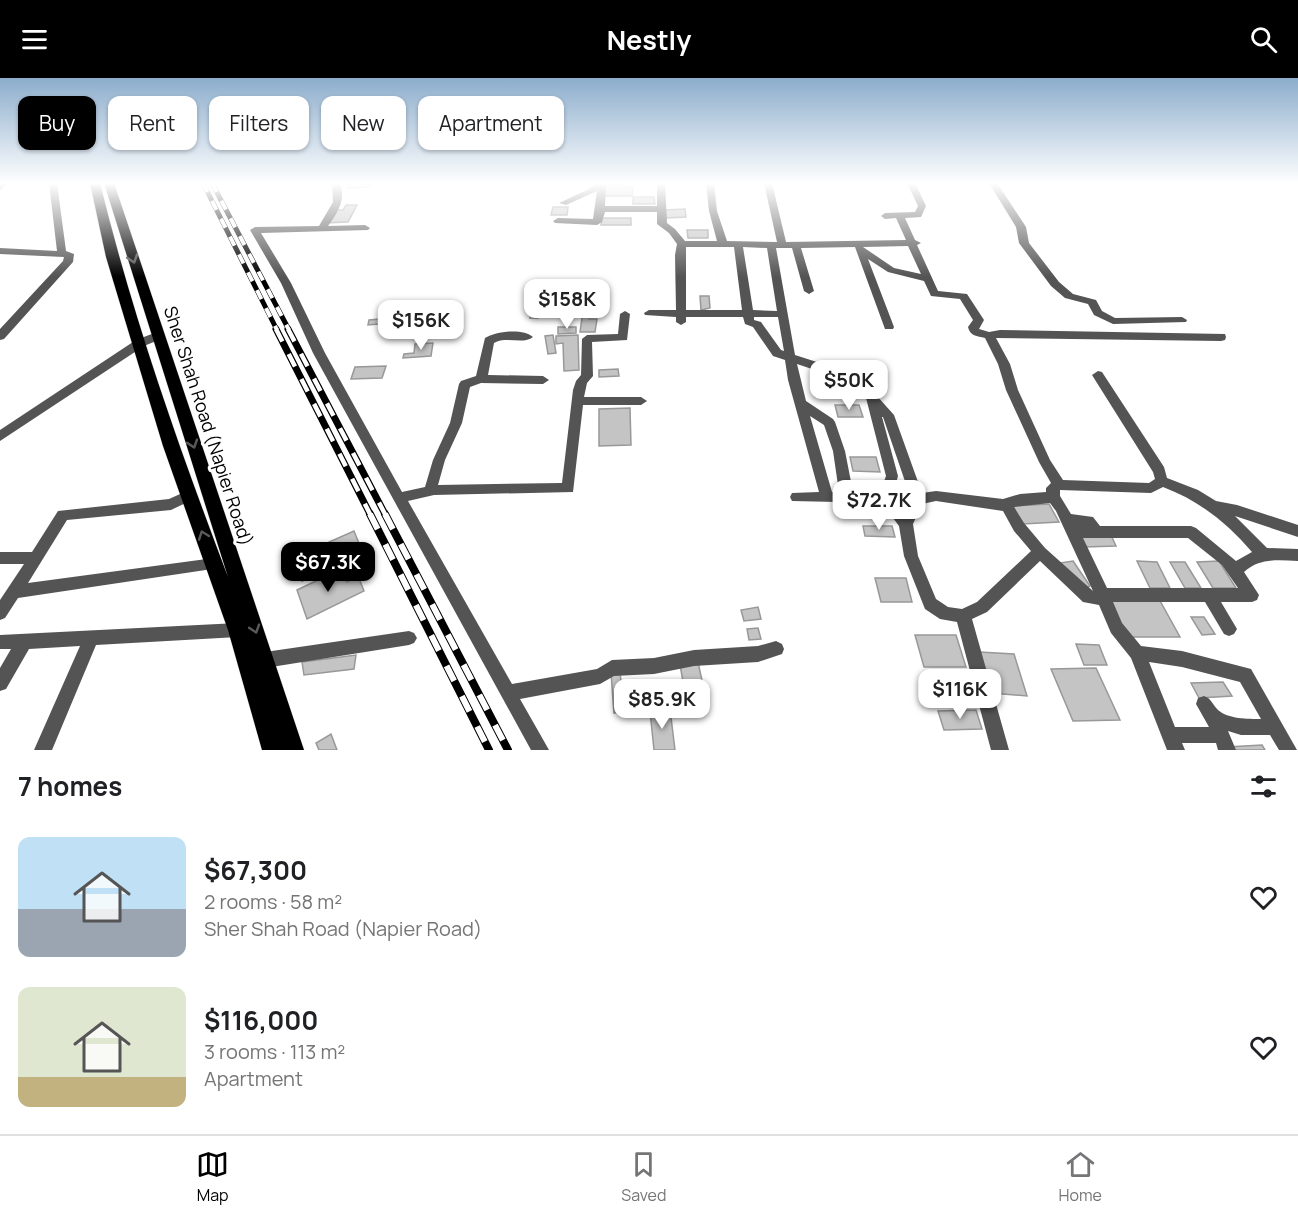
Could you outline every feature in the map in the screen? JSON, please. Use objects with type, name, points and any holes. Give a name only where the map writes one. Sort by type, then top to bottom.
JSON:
[{"type":"main road","name":"Sher Shah Road (Napier Road)","points":[[102,214],[112,257],[189,495],[238,630],[273,750]]},
{"type":"main road","name":"Sher Shah Road (Napier Road)","points":[[119,214],[293,750]]},
{"type":"street","points":[[57,214],[62,253]]},
{"type":"street","points":[[322,229],[331,214]]},
{"type":"street","points":[[558,221],[597,222],[598,214]]},
{"type":"street","points":[[662,214],[662,224],[672,231],[682,244],[680,255],[681,318]]},
{"type":"street","points":[[714,214],[723,244]]},
{"type":"street","points":[[772,214],[791,358],[801,404],[827,497]]},
{"type":"street","points":[[885,216],[918,214]]},
{"type":"street","points":[[1013,214],[1021,227],[1024,243],[1062,292],[1092,302],[1098,313],[1113,321],[1182,320]]},
{"type":"street","points":[[899,215],[936,294],[963,296],[979,320],[973,327],[974,331],[989,336],[1000,334],[1221,337]]},
{"type":"street","points":[[365,228],[255,230],[286,283],[319,353],[540,750]]},
{"type":"street","points":[[682,244],[796,244],[858,247],[914,243]]},
{"type":"street","points":[[738,244],[749,321]]},
{"type":"street","points":[[796,244],[809,291]]},
{"type":"street","points":[[858,247],[891,270],[928,279]]},
{"type":"street","points":[[858,247],[889,327]]},
{"type":"street","points":[[0,251],[69,254],[68,262],[1,334]]},
{"type":"street","points":[[650,313],[681,318],[749,321],[784,314]]},
{"type":"street","points":[[399,498],[430,490],[568,488],[578,401],[582,381],[587,376],[587,339],[623,337],[625,314]]},
{"type":"street","points":[[749,321],[757,324],[777,353],[819,367],[870,392],[888,415],[918,500]]},
{"type":"street","points":[[0,436],[140,343],[158,336]]},
{"type":"street","points":[[989,336],[1004,364],[1012,390],[1045,462],[1069,525],[1116,628],[1137,653],[1173,743],[1224,743],[1209,711],[1241,726],[1275,727]]},
{"type":"street","points":[[482,379],[486,352],[492,338],[528,337]]},
{"type":"street","points":[[1098,375],[1159,471],[1162,481]]},
{"type":"street","points":[[430,490],[439,460],[456,423],[465,384],[482,379],[543,380]]},
{"type":"street","points":[[871,396],[892,476],[885,498]]},
{"type":"street","points":[[578,401],[641,401]]},
{"type":"street","points":[[801,404],[829,422],[839,452],[847,497]]},
{"type":"street","points":[[797,497],[885,498],[908,502],[936,496],[1006,504],[1056,491],[1151,488],[1162,481]]},
{"type":"street","points":[[1162,481],[1185,490],[1225,513],[1262,553]]},
{"type":"street","points":[[0,613],[63,515],[171,504],[189,495]]},
{"type":"street","points":[[885,498],[906,524],[911,556],[930,604],[945,614],[963,616],[982,607],[1040,552]]},
{"type":"street","points":[[906,524],[918,500]]},
{"type":"street","points":[[1006,504],[1019,527],[1040,552],[1088,597],[1252,596],[1236,570],[1191,532],[1096,532],[1069,525]]},
{"type":"street","points":[[1214,506],[1240,509],[1268,522],[1298,531]]},
{"type":"street","points":[[1236,570],[1247,560],[1262,553],[1298,555]]},
{"type":"street","points":[[0,558],[36,558]]},
{"type":"street","points":[[14,592],[214,564]]},
{"type":"street","points":[[1209,596],[1229,629]]},
{"type":"street","points":[[963,616],[1000,750]]},
{"type":"street","points":[[0,642],[238,630]]},
{"type":"street","points":[[265,660],[409,638]]},
{"type":"street","points":[[43,750],[91,639]]},
{"type":"street","points":[[0,683],[24,642]]},
{"type":"street","points":[[509,693],[600,676],[612,668],[654,666],[694,658],[758,654],[776,649]]},
{"type":"street","points":[[1137,653],[1182,660],[1245,675],[1288,750]]},
{"type":"building","points":[[329,214],[352,214],[348,222],[324,223]]},
{"type":"building","points":[[666,214],[686,214],[686,217],[666,218]]},
{"type":"building","points":[[602,218],[631,218],[631,225],[601,225]]},
{"type":"building","points":[[687,230],[708,230],[708,238],[688,238]]},
{"type":"building","points":[[700,296],[709,296],[710,308],[701,310]]},
{"type":"building","points":[[532,307],[540,307],[538,318],[530,318]]},
{"type":"building","points":[[583,311],[587,311],[589,319],[597,319],[595,332],[580,332]]},
{"type":"building","points":[[412,316],[411,325],[381,327],[379,324],[368,325],[369,320]]},
{"type":"building","points":[[558,327],[576,327],[576,333],[558,334]]},
{"type":"building","points":[[553,335],[556,353],[548,354],[545,336]]},
{"type":"building","points":[[578,335],[579,370],[564,371],[563,343],[556,344],[556,336]]},
{"type":"building","points":[[433,343],[431,356],[403,358],[404,354],[414,353],[415,344]]},
{"type":"building","points":[[386,366],[382,378],[351,379],[355,367]]},
{"type":"building","points":[[618,369],[619,376],[599,377],[599,370]]},
{"type":"building","points":[[835,405],[859,405],[863,417],[838,417]]},
{"type":"building","points":[[630,408],[631,445],[599,446],[599,409]]},
{"type":"building","points":[[850,457],[876,457],[880,472],[853,471]]},
{"type":"building","points":[[1049,504],[1059,522],[1022,524],[1013,506]]},
{"type":"building","points":[[863,526],[892,526],[895,537],[865,536]]},
{"type":"building","points":[[354,531],[360,546],[345,555],[296,575],[291,559]]},
{"type":"building","points":[[1110,533],[1116,546],[1084,547],[1078,534]]},
{"type":"building","points":[[345,555],[347,562],[302,581],[296,575]]},
{"type":"building","points":[[1073,561],[1090,586],[1084,589],[1060,563]]},
{"type":"building","points":[[1137,561],[1157,562],[1170,588],[1150,588]]},
{"type":"building","points":[[1219,561],[1236,588],[1213,588],[1197,562]]},
{"type":"building","points":[[1170,562],[1185,562],[1201,588],[1185,588]]},
{"type":"building","points":[[337,571],[347,582],[358,576],[364,591],[307,619],[297,590]]},
{"type":"building","points":[[875,578],[906,578],[912,602],[881,602]]},
{"type":"building","points":[[1107,599],[1159,599],[1180,637],[1125,637]]},
{"type":"building","points":[[758,607],[761,619],[744,621],[741,610]]},
{"type":"building","points":[[1191,617],[1204,617],[1215,634],[1202,635]]},
{"type":"building","points":[[758,628],[761,639],[749,640],[747,629]]},
{"type":"building","points":[[915,635],[956,635],[966,667],[924,667]]},
{"type":"building","points":[[1076,644],[1099,645],[1107,665],[1084,665]]},
{"type":"building","points":[[979,652],[1014,654],[1027,696],[991,693]]},
{"type":"building","points":[[356,655],[354,669],[304,675],[302,662]]},
{"type":"building","points":[[698,662],[706,699],[687,703],[680,665]]},
{"type":"building","points":[[1096,668],[1120,720],[1073,721],[1051,669]]},
{"type":"building","points":[[620,672],[624,711],[614,713],[611,673]]},
{"type":"building","points":[[1223,682],[1232,696],[1199,698],[1191,683]]},
{"type":"building","points":[[670,709],[675,750],[654,750],[650,711]]},
{"type":"building","points":[[976,710],[982,729],[944,730],[938,711]]},
{"type":"building","points":[[331,734],[337,750],[319,750],[316,743]]},
{"type":"building","points":[[1262,745],[1265,750],[1229,750],[1227,747]]},
{"type":"railway","points":[[219,214],[277,330]]},
{"type":"railway","points":[[228,214],[289,330]]},
{"type":"railway","points":[[276,329],[371,516]]},
{"type":"railway","points":[[288,329],[386,516]]},
{"type":"railway","points":[[370,514],[489,750]]},
{"type":"railway","points":[[385,514],[508,750]]}]
